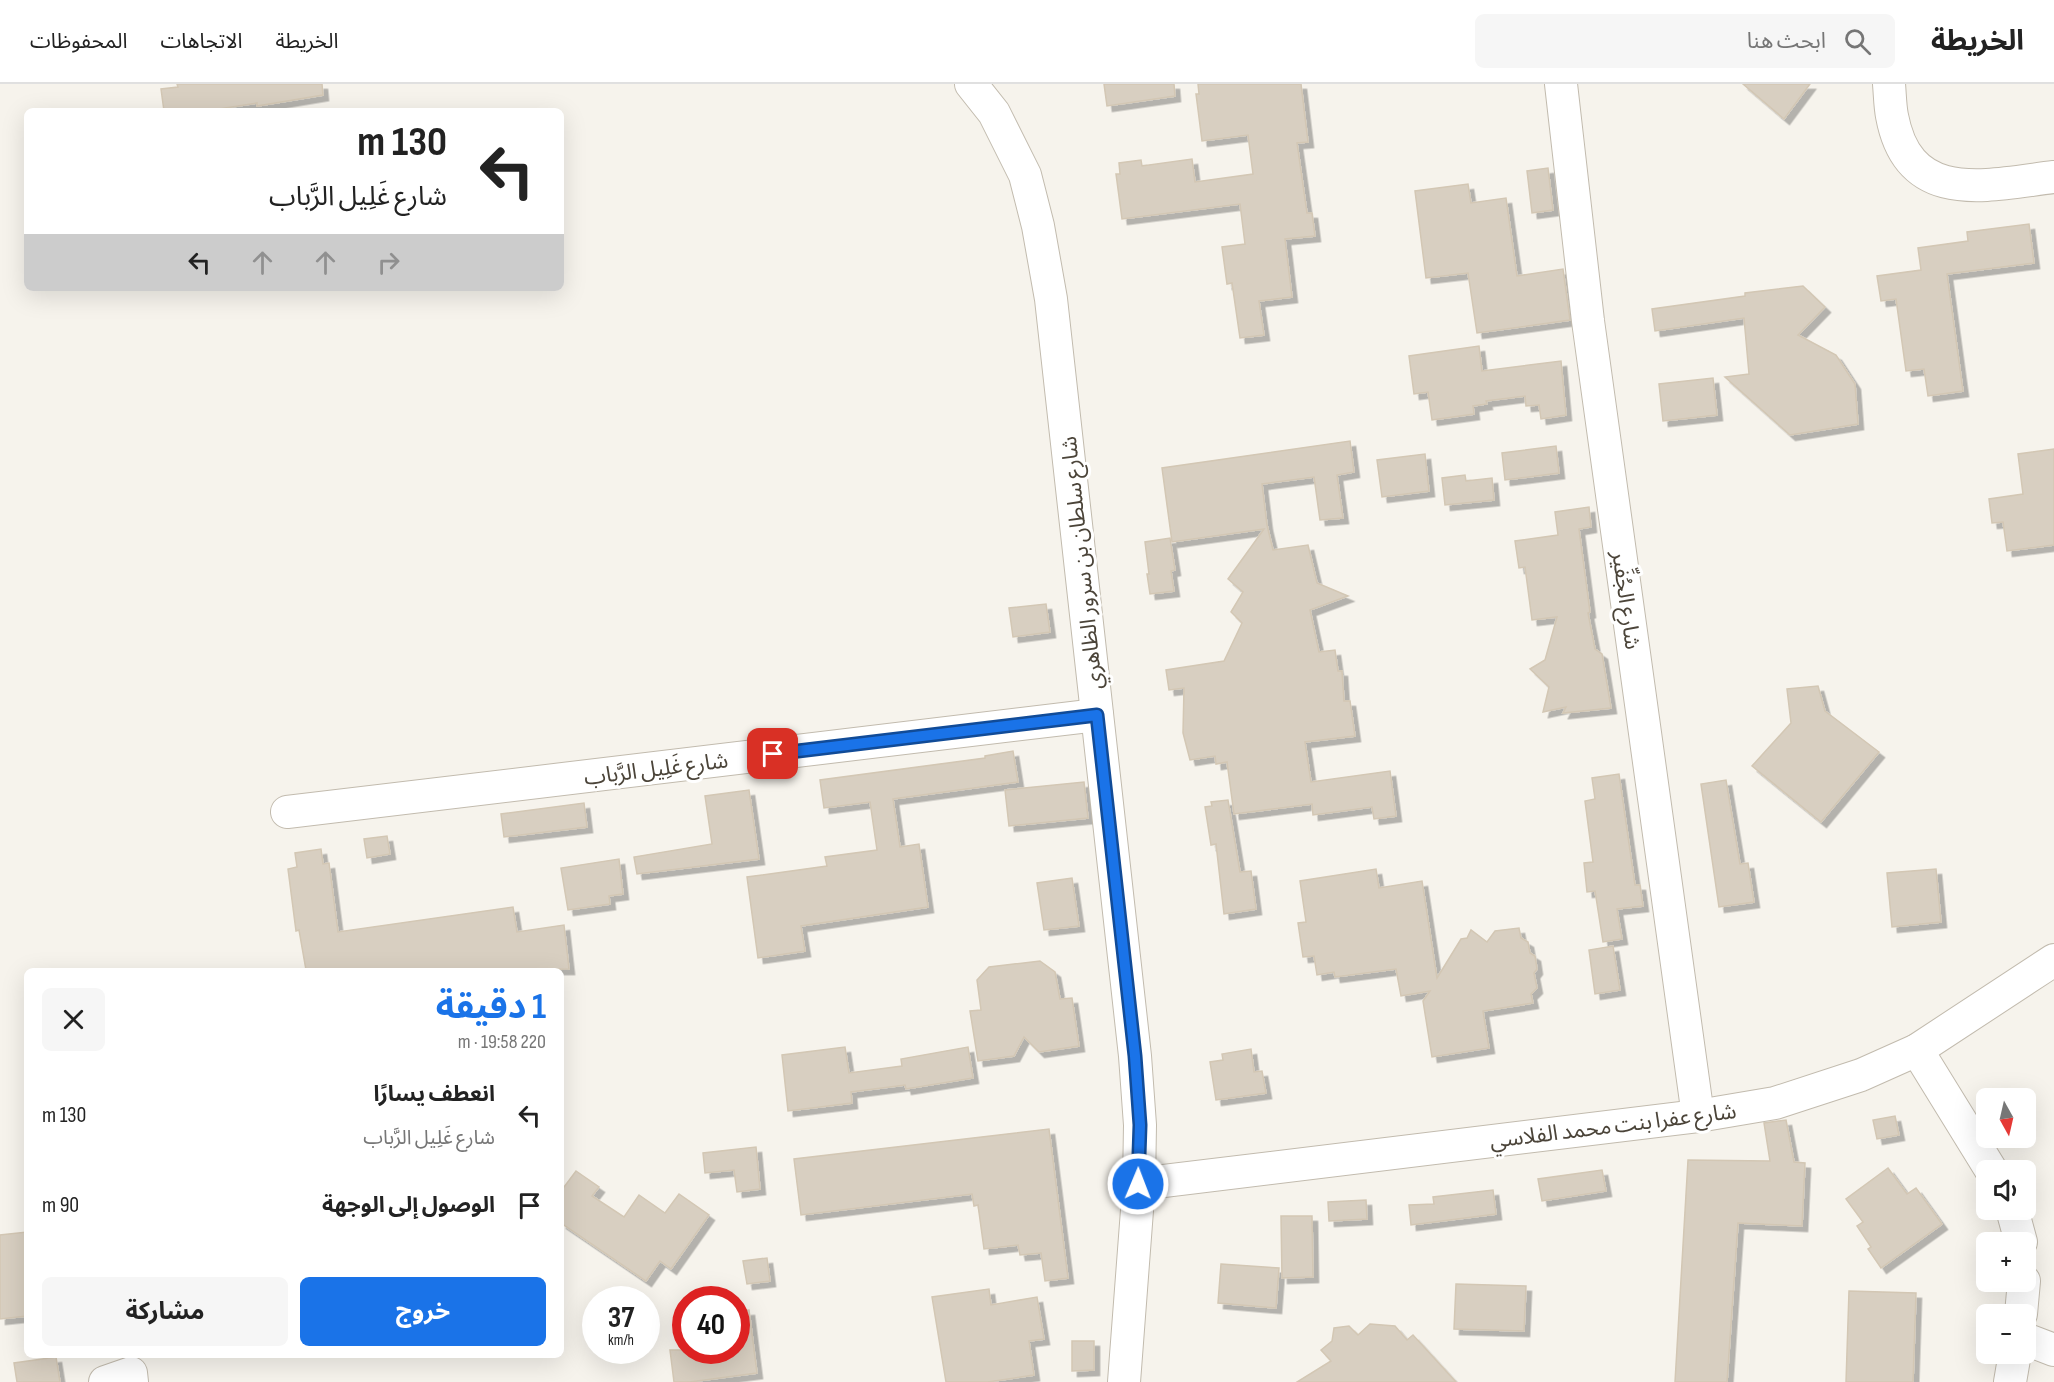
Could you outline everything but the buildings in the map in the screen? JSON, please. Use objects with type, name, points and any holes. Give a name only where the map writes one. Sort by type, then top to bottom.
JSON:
[{"type":"street","name":"شارع سلطان بن سرور الظاهري","points":[[971,84],[994,113],[1025,175],[1038,226],[1051,299],[1135,1056],[1140,1125],[1124,1382]]},
{"type":"street","name":"شارع الجُفِّير","points":[[1561,84],[1588,321],[1698,1116]]},
{"type":"street","points":[[1888,84],[1892,118],[1901,143],[1920,172],[1938,181],[1962,186],[2054,177]]},
{"type":"street","name":"شارع غَلِيل الرَّباب","points":[[287,812],[1097,715]]},
{"type":"street","name":"شارع عفرا بنت محمد الفلاسي","points":[[1138,1184],[1698,1116],[1775,1103],[1862,1075],[1917,1050],[2054,960]]},
{"type":"street","points":[[1917,1050],[1985,1160]]},
{"type":"street","points":[[2036,1343],[2054,1350]]},
{"type":"street","points":[[2010,1382],[2013,1364]]},
{"type":"street","points":[[105,1382],[131,1373],[132,1382]]},
{"type":"route","points":[[773,754],[1097,715],[1135,1056],[1140,1125],[1138,1184]]}]
